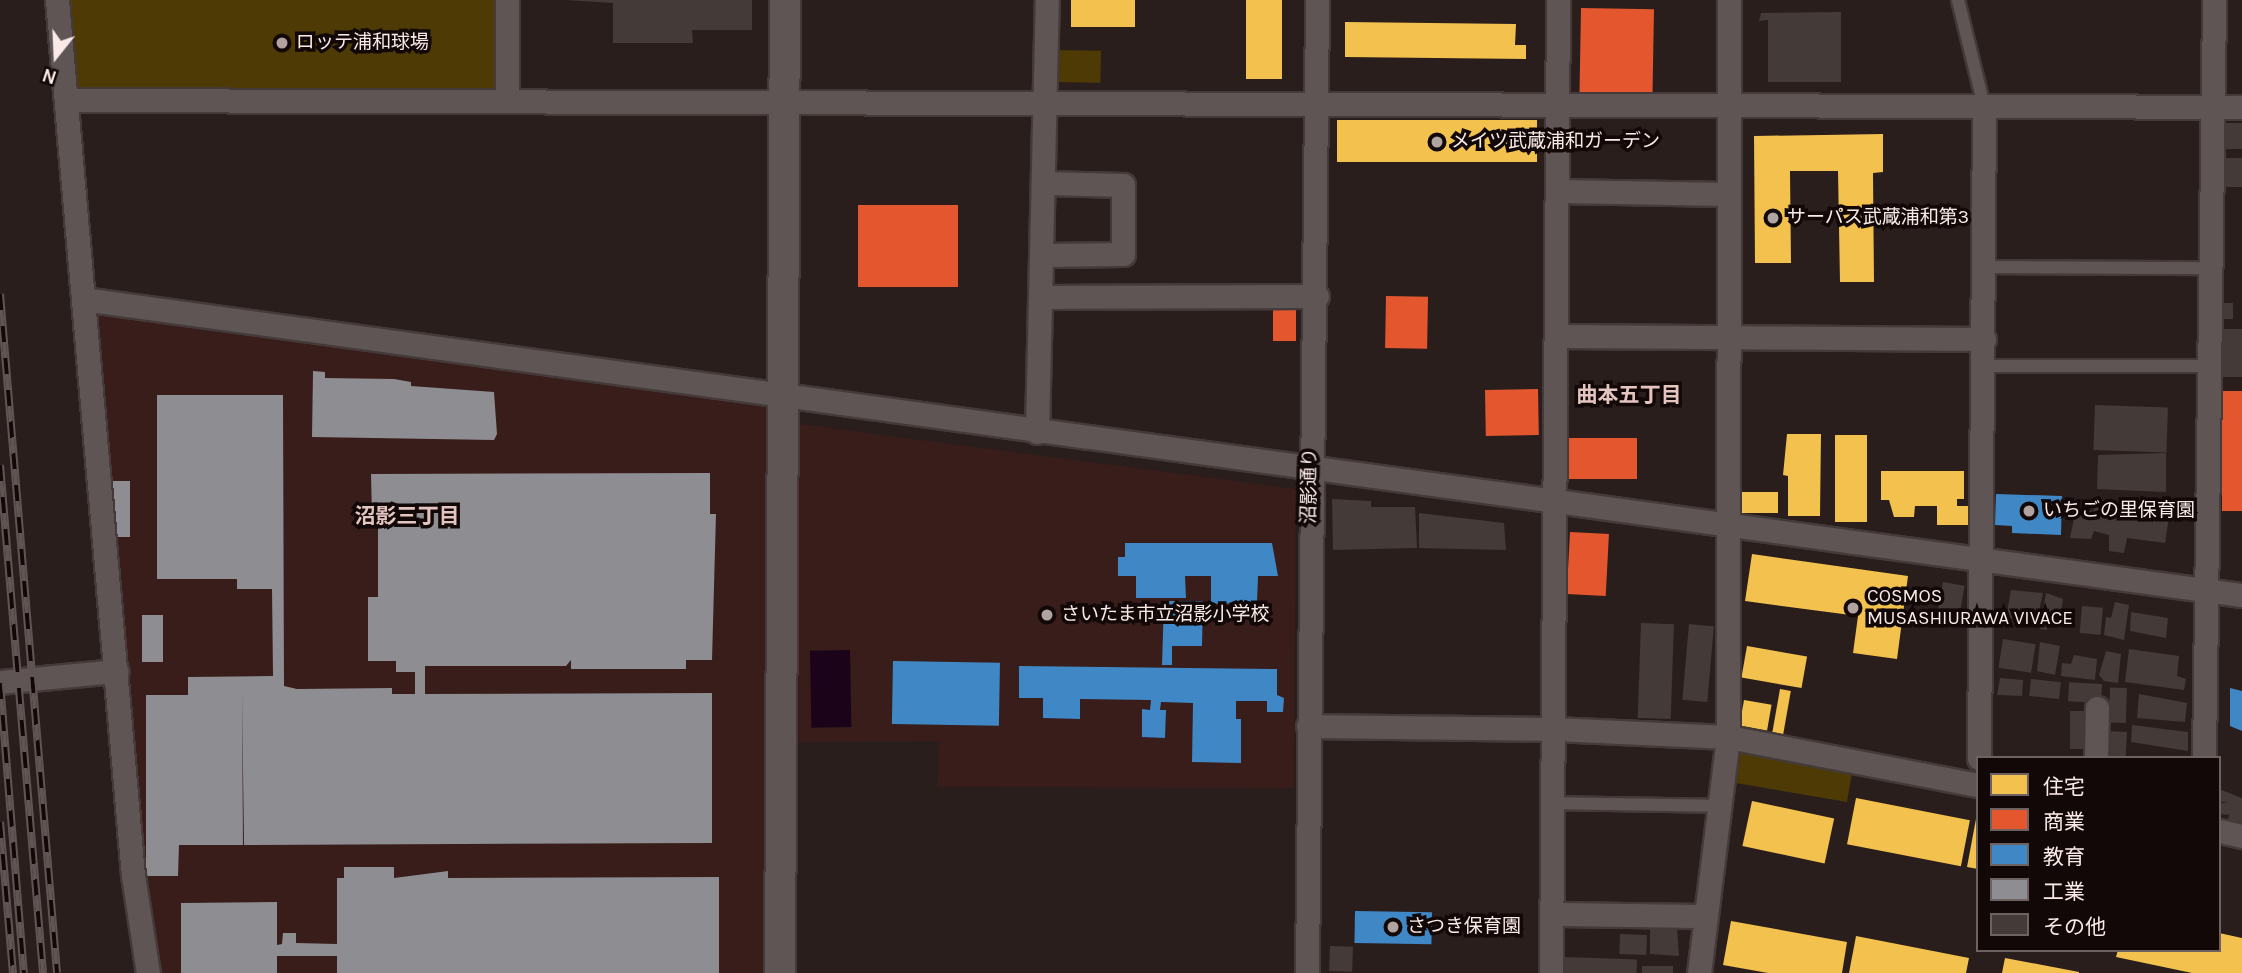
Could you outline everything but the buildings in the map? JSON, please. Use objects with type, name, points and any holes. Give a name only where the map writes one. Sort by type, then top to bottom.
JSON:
[{"type":"street","points":[[57,0],[133,875],[148,973]]},
{"type":"street","points":[[507,0],[507,101]]},
{"type":"street","points":[[780,973],[785,0]]},
{"type":"street","points":[[1037,432],[1044,297],[1047,0]]},
{"type":"street","name":"沼影通り","points":[[1307,973],[1309,469],[1317,296],[1317,0]]},
{"type":"street","points":[[1551,973],[1558,0]]},
{"type":"street","points":[[1699,973],[1728,737],[1731,526],[1727,337],[1729,0]]},
{"type":"street","points":[[2204,756],[2214,0]]},
{"type":"street","points":[[66,100],[2242,107]]},
{"type":"street","points":[[1979,756],[1984,106]]},
{"type":"street","points":[[1044,255],[1123,254],[1123,185],[1045,183]]},
{"type":"street","points":[[1557,191],[1728,194]]},
{"type":"street","points":[[1044,297],[1317,296]]},
{"type":"street","points":[[83,299],[1037,432],[2242,595]]},
{"type":"street","points":[[1557,336],[1984,339]]},
{"type":"street","points":[[0,682],[116,671]]},
{"type":"street","points":[[2096,708],[2096,756]]},
{"type":"street","points":[[1308,726],[1554,729],[1728,737],[1976,785]]},
{"type":"street","points":[[2221,831],[2242,836]]},
{"type":"street","points":[[1552,914],[1705,916]]},
{"type":"lane","points":[[1958,0],[1984,106]]},
{"type":"lane","points":[[1984,267],[2210,268]]},
{"type":"lane","points":[[1983,366],[2209,366]]},
{"type":"lane","points":[[1553,803],[1720,806]]},
{"type":"shaded area","name":"ロッテ浦和球場","points":[[64,0],[497,0],[496,87],[489,92],[72,89]]},
{"type":"shaded area","points":[[1055,50],[1101,51],[1100,83],[1054,82]]},
{"type":"shaded area","points":[[83,299],[783,397],[780,973],[151,973]]},
{"type":"shaded area","name":"さいたま市立沼影小学校","points":[[799,424],[1296,489],[1294,788],[937,787],[939,741],[799,742]]},
{"type":"shaded area","points":[[850,650],[851,727],[811,728],[810,651]]},
{"type":"shaded area","points":[[1750,747],[1853,767],[1847,802],[1730,782],[1732,759]]},
{"type":"railway","points":[[0,294],[57,973]]},
{"type":"railway","points":[[0,465],[43,973]]},
{"type":"railway","points":[[0,683],[24,973]]},
{"type":"railway","points":[[0,822],[13,973]]},
{"type":"place","name":"ロッテ浦和球場","points":[[282,43]]},
{"type":"place","name":"メイツ武蔵浦和ガーデン","points":[[1437,142]]},
{"type":"place","name":"サーパス武蔵浦和第3","points":[[1773,218]]},
{"type":"place","name":"いちごの里保育園","points":[[2029,511]]},
{"type":"place","name":"COSMOS MUSASHIURAWA VIVACE","points":[[1853,608]]},
{"type":"place","name":"さいたま市立沼影小学校","points":[[1047,615]]},
{"type":"place","name":"さつき保育園","points":[[1393,927]]},
{"type":"district","name":"曲本五丁目","points":[[1629,395]]},
{"type":"district","name":"沼影三丁目","points":[[407,516]]}]
